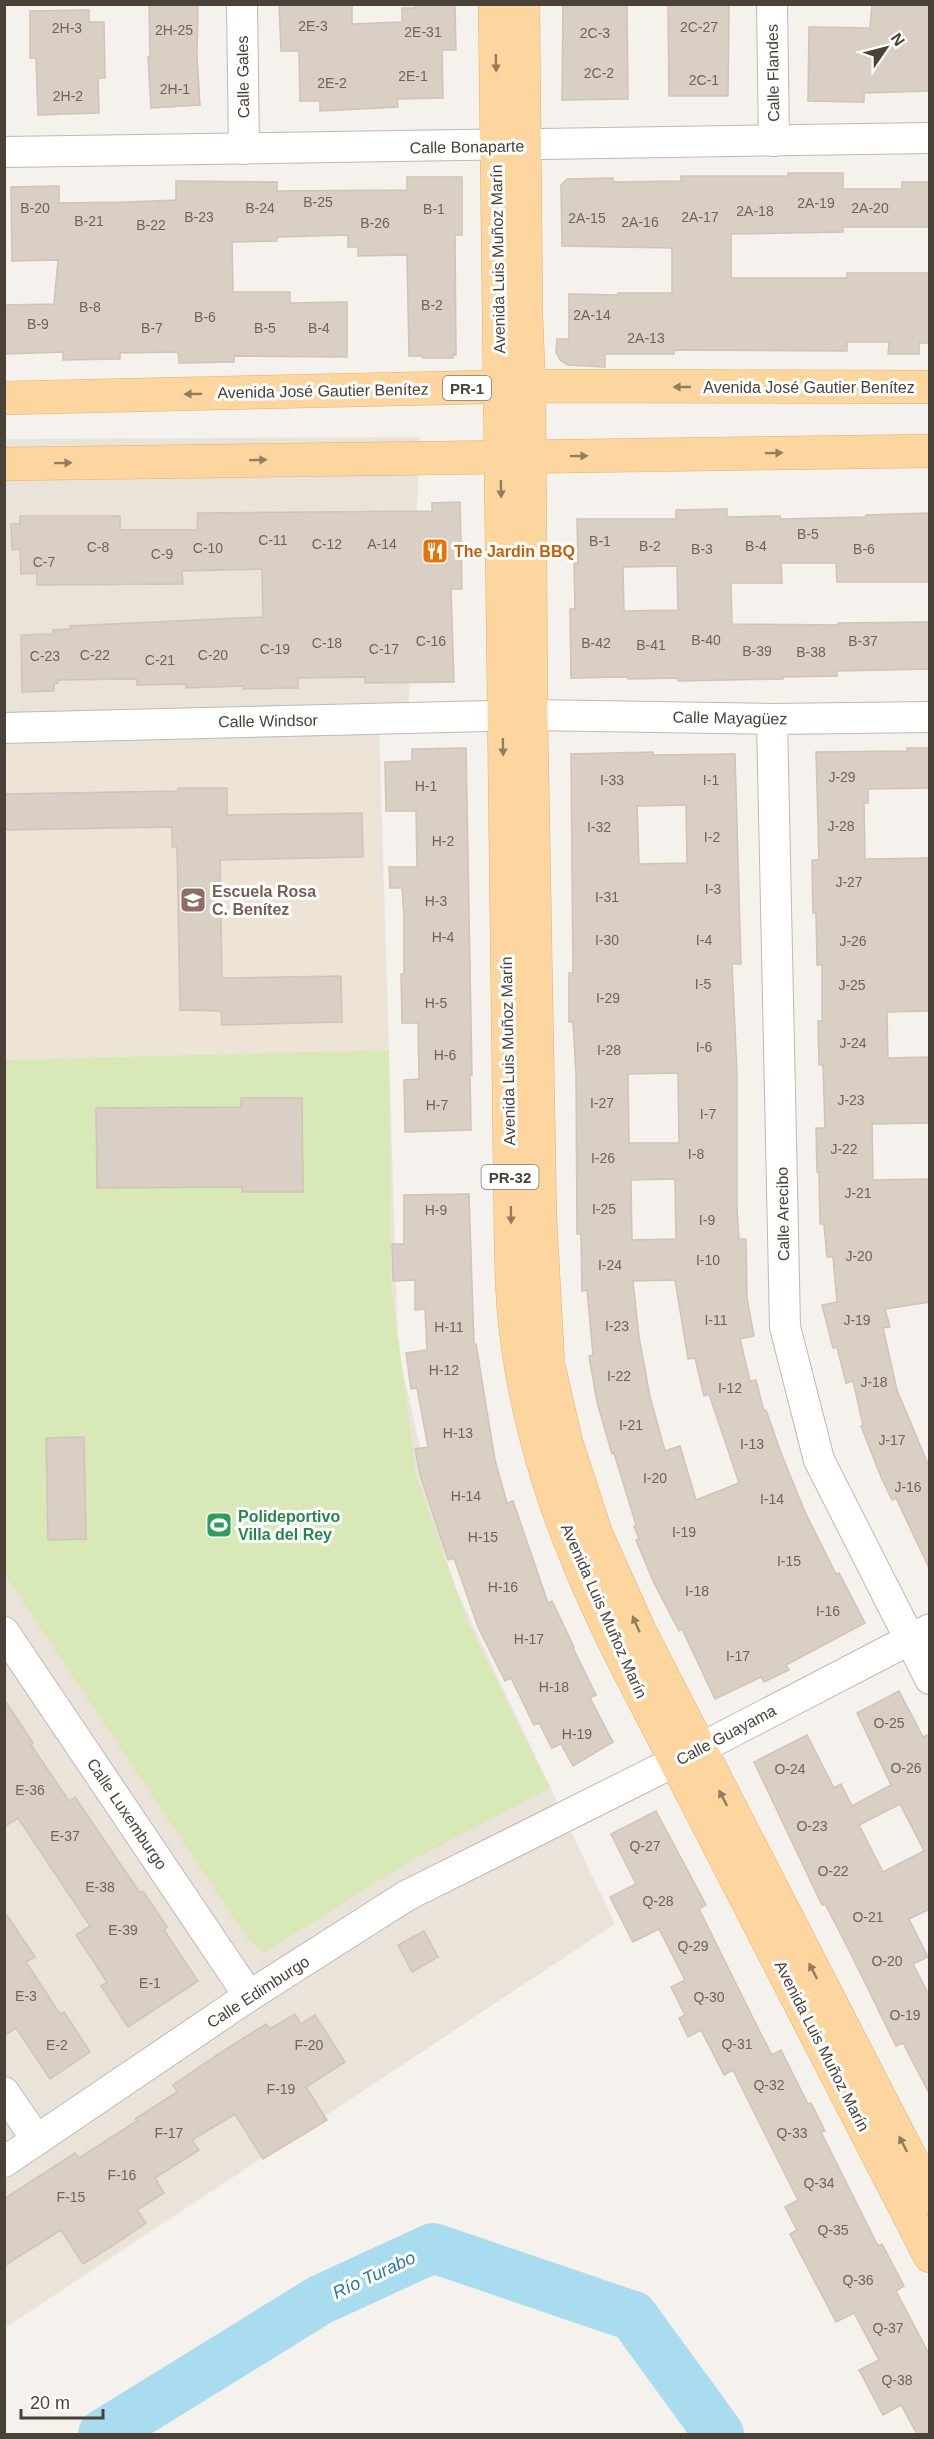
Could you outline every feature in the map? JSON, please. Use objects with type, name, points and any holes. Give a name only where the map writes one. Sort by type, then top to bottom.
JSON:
[{"type":"main road","name":"Avenida Luis Muñoz Marín","points":[[495,4],[511,146],[526,316],[514,387],[517,715],[512,1252],[514,1313],[520,1355],[551,1487],[577,1558],[618,1649],[687,1755],[930,2196]]},
{"type":"main road","name":"Avenida Luis Muñoz Marín","points":[[511,146],[523,4]]},
{"type":"main road","name":"Avenida José Gautier Benítez","points":[[4,398],[514,387],[930,387]]},
{"type":"main road","points":[[4,464],[930,451]]},
{"type":"main road","name":"Avenida Luis Muñoz Marín","points":[[687,1755],[930,2256]]},
{"type":"street","name":"Calle Gales","points":[[242,4],[244,150]]},
{"type":"street","name":"Calle Flandes","points":[[772,4],[774,141]]},
{"type":"street","name":"Calle Bonaparte","points":[[4,152],[930,138]]},
{"type":"street","name":"Calle Mayagüez","points":[[517,715],[930,717]]},
{"type":"street","name":"Calle Windsor","points":[[4,728],[517,715]]},
{"type":"street","name":"Calle Arecibo","points":[[772,718],[785,1327],[819,1460],[919,1634],[930,1679]]},
{"type":"street","name":"Calle Luxemburgo","points":[[4,1632],[249,1996]]},
{"type":"street","name":"Calle Guayama","points":[[522,1838],[919,1634]]},
{"type":"street","name":"Calle Edimburgo","points":[[4,2162],[249,1996],[406,1896],[522,1838]]},
{"type":"street","points":[[4,2092],[37,2140]]},
{"type":"shaded area","points":[[420,437],[408,720],[379,721],[398,1349],[448,1572],[615,1924],[5,2328],[5,439]]},
{"type":"shaded area","name":"Escuela Rosa C. Benítez","points":[[374,744],[389,1050],[5,1060],[4,749]]},
{"type":"green space","name":"Polideportivo Villa del Rey","points":[[389,1050],[391,1282],[416,1475],[468,1623],[550,1788],[407,1863],[264,1953],[249,1941],[5,1575],[4,1060]]},
{"type":"building","points":[[149,4],[198,4],[197,56],[200,105],[151,108],[148,57],[150,57]]},
{"type":"building","points":[[279,4],[352,4],[352,24],[402,22],[402,8],[415,8],[415,4],[455,4],[456,50],[442,50],[443,98],[397,99],[398,107],[320,111],[320,101],[300,101],[299,51],[281,51]]},
{"type":"building","points":[[563,4],[627,4],[628,99],[562,100]]},
{"type":"building","points":[[668,4],[729,4],[728,96],[669,96]]},
{"type":"building","points":[[872,4],[930,4],[930,91],[864,93],[864,102],[808,101],[809,27],[870,28]]},
{"type":"building","points":[[89,10],[89,22],[104,22],[105,78],[98,78],[99,113],[38,115],[36,58],[30,58],[30,11]]},
{"type":"building","points":[[788,173],[843,173],[843,189],[902,189],[902,182],[930,182],[930,227],[843,227],[843,232],[731,234],[731,278],[847,278],[847,273],[930,273],[930,343],[919,343],[919,354],[888,354],[889,342],[847,342],[847,351],[674,350],[674,354],[605,354],[605,367],[568,365],[560,360],[556,352],[557,339],[569,339],[569,294],[672,293],[672,248],[562,246],[561,185],[567,179],[613,178],[613,182],[681,181],[681,176],[788,176]]},
{"type":"building","points":[[407,177],[462,177],[462,235],[455,235],[456,355],[453,355],[453,358],[409,356],[407,255],[358,256],[358,247],[348,247],[348,235],[277,237],[277,241],[232,242],[233,292],[290,292],[290,303],[347,302],[347,357],[234,356],[234,362],[179,363],[178,352],[120,353],[120,359],[63,360],[63,352],[4,354],[4,305],[54,304],[58,260],[12,261],[11,187],[59,186],[59,203],[127,202],[176,200],[176,181],[277,182],[277,191],[407,190]]},
{"type":"building","points":[[460,502],[462,589],[451,589],[454,682],[365,683],[365,677],[298,678],[298,688],[243,689],[243,686],[186,688],[186,684],[137,685],[137,679],[58,680],[58,683],[54,684],[54,691],[22,692],[21,635],[53,634],[53,630],[71,629],[70,626],[263,617],[262,569],[182,571],[183,584],[37,585],[37,573],[21,574],[20,549],[12,550],[11,524],[20,524],[20,516],[120,516],[120,530],[197,530],[198,513],[432,511],[432,503]]},
{"type":"building","points":[[727,509],[727,517],[780,516],[780,519],[930,513],[930,582],[837,582],[836,563],[781,563],[782,583],[731,583],[732,624],[838,625],[838,623],[930,622],[930,669],[837,671],[837,676],[783,677],[783,679],[678,681],[678,678],[571,678],[570,609],[575,609],[574,563],[578,563],[577,519],[676,519],[676,510]],"holes":[[[677,566],[678,610],[624,611],[623,567]]]},
{"type":"building","points":[[466,748],[471,1130],[405,1132],[404,1080],[419,1079],[418,1023],[402,1023],[401,974],[404,974],[404,916],[402,888],[390,888],[389,867],[417,867],[416,811],[386,811],[385,762],[412,761],[412,749]]},
{"type":"building","points":[[907,748],[930,748],[930,788],[868,789],[868,803],[864,803],[865,859],[930,858],[930,1011],[887,1012],[888,1058],[930,1057],[930,1123],[872,1124],[873,1180],[930,1179],[930,1302],[885,1309],[890,1327],[883,1328],[897,1390],[930,1469],[930,1570],[896,1498],[892,1500],[881,1477],[861,1426],[863,1425],[853,1381],[846,1383],[837,1347],[833,1348],[822,1305],[837,1302],[833,1257],[827,1257],[824,1224],[820,1224],[819,1172],[817,1172],[816,1128],[825,1128],[823,1065],[819,1065],[818,1021],[822,1021],[822,965],[817,965],[816,913],[813,913],[812,860],[819,860],[816,752],[907,751]]},
{"type":"building","points":[[653,752],[653,755],[735,754],[741,964],[732,964],[737,1072],[737,1209],[739,1239],[746,1239],[747,1298],[754,1336],[740,1339],[750,1381],[756,1380],[764,1411],[766,1410],[805,1512],[836,1574],[839,1573],[865,1623],[786,1665],[789,1670],[764,1682],[761,1677],[715,1699],[682,1629],[679,1631],[654,1583],[636,1540],[639,1539],[634,1526],[636,1525],[597,1402],[589,1356],[593,1355],[587,1290],[582,1291],[581,1234],[577,1234],[576,1075],[573,1022],[569,1022],[569,973],[573,973],[571,754]],"holes":[[[686,805],[687,863],[639,864],[637,806]],[[678,1073],[679,1143],[629,1143],[628,1074]],[[675,1179],[676,1239],[632,1240],[631,1180]],[[675,1280],[688,1359],[695,1358],[704,1396],[709,1394],[739,1483],[696,1500],[680,1446],[665,1451],[650,1397],[639,1337],[633,1281]]]},
{"type":"building","points":[[178,788],[227,788],[227,815],[362,813],[363,857],[220,860],[222,978],[341,976],[342,1022],[222,1025],[221,1011],[180,1010],[177,847],[172,847],[172,827],[4,830],[4,794],[178,791]]},
{"type":"building","points":[[241,1098],[302,1098],[303,1192],[242,1192],[242,1187],[97,1188],[96,1108],[241,1107]]},
{"type":"building","points":[[469,1194],[474,1344],[476,1344],[495,1460],[507,1503],[513,1501],[548,1603],[552,1601],[574,1647],[596,1695],[590,1698],[613,1742],[573,1766],[561,1744],[552,1748],[539,1723],[534,1725],[511,1678],[505,1681],[478,1627],[454,1558],[448,1560],[420,1474],[415,1449],[428,1447],[417,1388],[411,1389],[406,1353],[427,1350],[425,1309],[415,1310],[415,1280],[393,1281],[392,1244],[404,1244],[404,1195]]},
{"type":"building","points":[[84,1437],[86,1539],[48,1540],[46,1438]]},
{"type":"building","points":[[899,1691],[923,1737],[930,1734],[930,1909],[909,1919],[928,1957],[913,1964],[930,1997],[930,2095],[903,2043],[896,2046],[825,1904],[822,1905],[754,1762],[807,1735],[834,1788],[841,1784],[852,1806],[891,1785],[857,1713]],"holes":[[[900,1804],[924,1851],[883,1872],[859,1825]]]},
{"type":"building","points":[[4,1699],[33,1743],[31,1745],[69,1801],[75,1797],[140,1893],[143,1891],[167,1927],[164,1930],[198,1981],[128,2027],[101,1986],[107,1982],[76,1935],[90,1926],[18,1818],[4,1827]]},
{"type":"building","points":[[656,1811],[706,1905],[699,1909],[772,2055],[781,2050],[808,2104],[811,2103],[825,2131],[821,2132],[878,2246],[882,2244],[904,2286],[896,2291],[930,2356],[930,2434],[917,2434],[901,2405],[883,2415],[859,2370],[879,2360],[854,2313],[836,2322],[790,2234],[797,2230],[785,2207],[798,2200],[733,2070],[724,2075],[701,2030],[688,2037],[679,2018],[685,2015],[671,1987],[685,1980],[659,1929],[633,1942],[610,1897],[636,1884],[611,1834]]},
{"type":"building","points":[[4,1911],[35,1957],[26,1962],[60,2014],[64,2012],[90,2052],[50,2079],[16,2028],[4,2036]]},
{"type":"building","points":[[424,1931],[438,1957],[412,1972],[398,1945]]},
{"type":"building","points":[[295,2014],[301,2024],[315,2015],[345,2062],[306,2087],[327,2120],[263,2159],[235,2114],[192,2140],[199,2150],[155,2178],[164,2193],[137,2210],[146,2223],[112,2246],[83,2264],[61,2230],[4,2266],[4,2199],[75,2153],[79,2158],[137,2121],[135,2119],[177,2092],[173,2085],[220,2053],[266,2024],[270,2029]]},
{"type":"waterway","name":"Río Turabo","points":[[103,2434],[320,2300],[433,2248],[633,2316],[719,2434]]},
{"type":"place","name":"The Jardin BBQ","points":[[435,551]]},
{"type":"place","name":"Escuela Rosa C. Benítez","points":[[193,900]]},
{"type":"place","name":"Polideportivo Villa del Rey","points":[[219,1525]]}]
